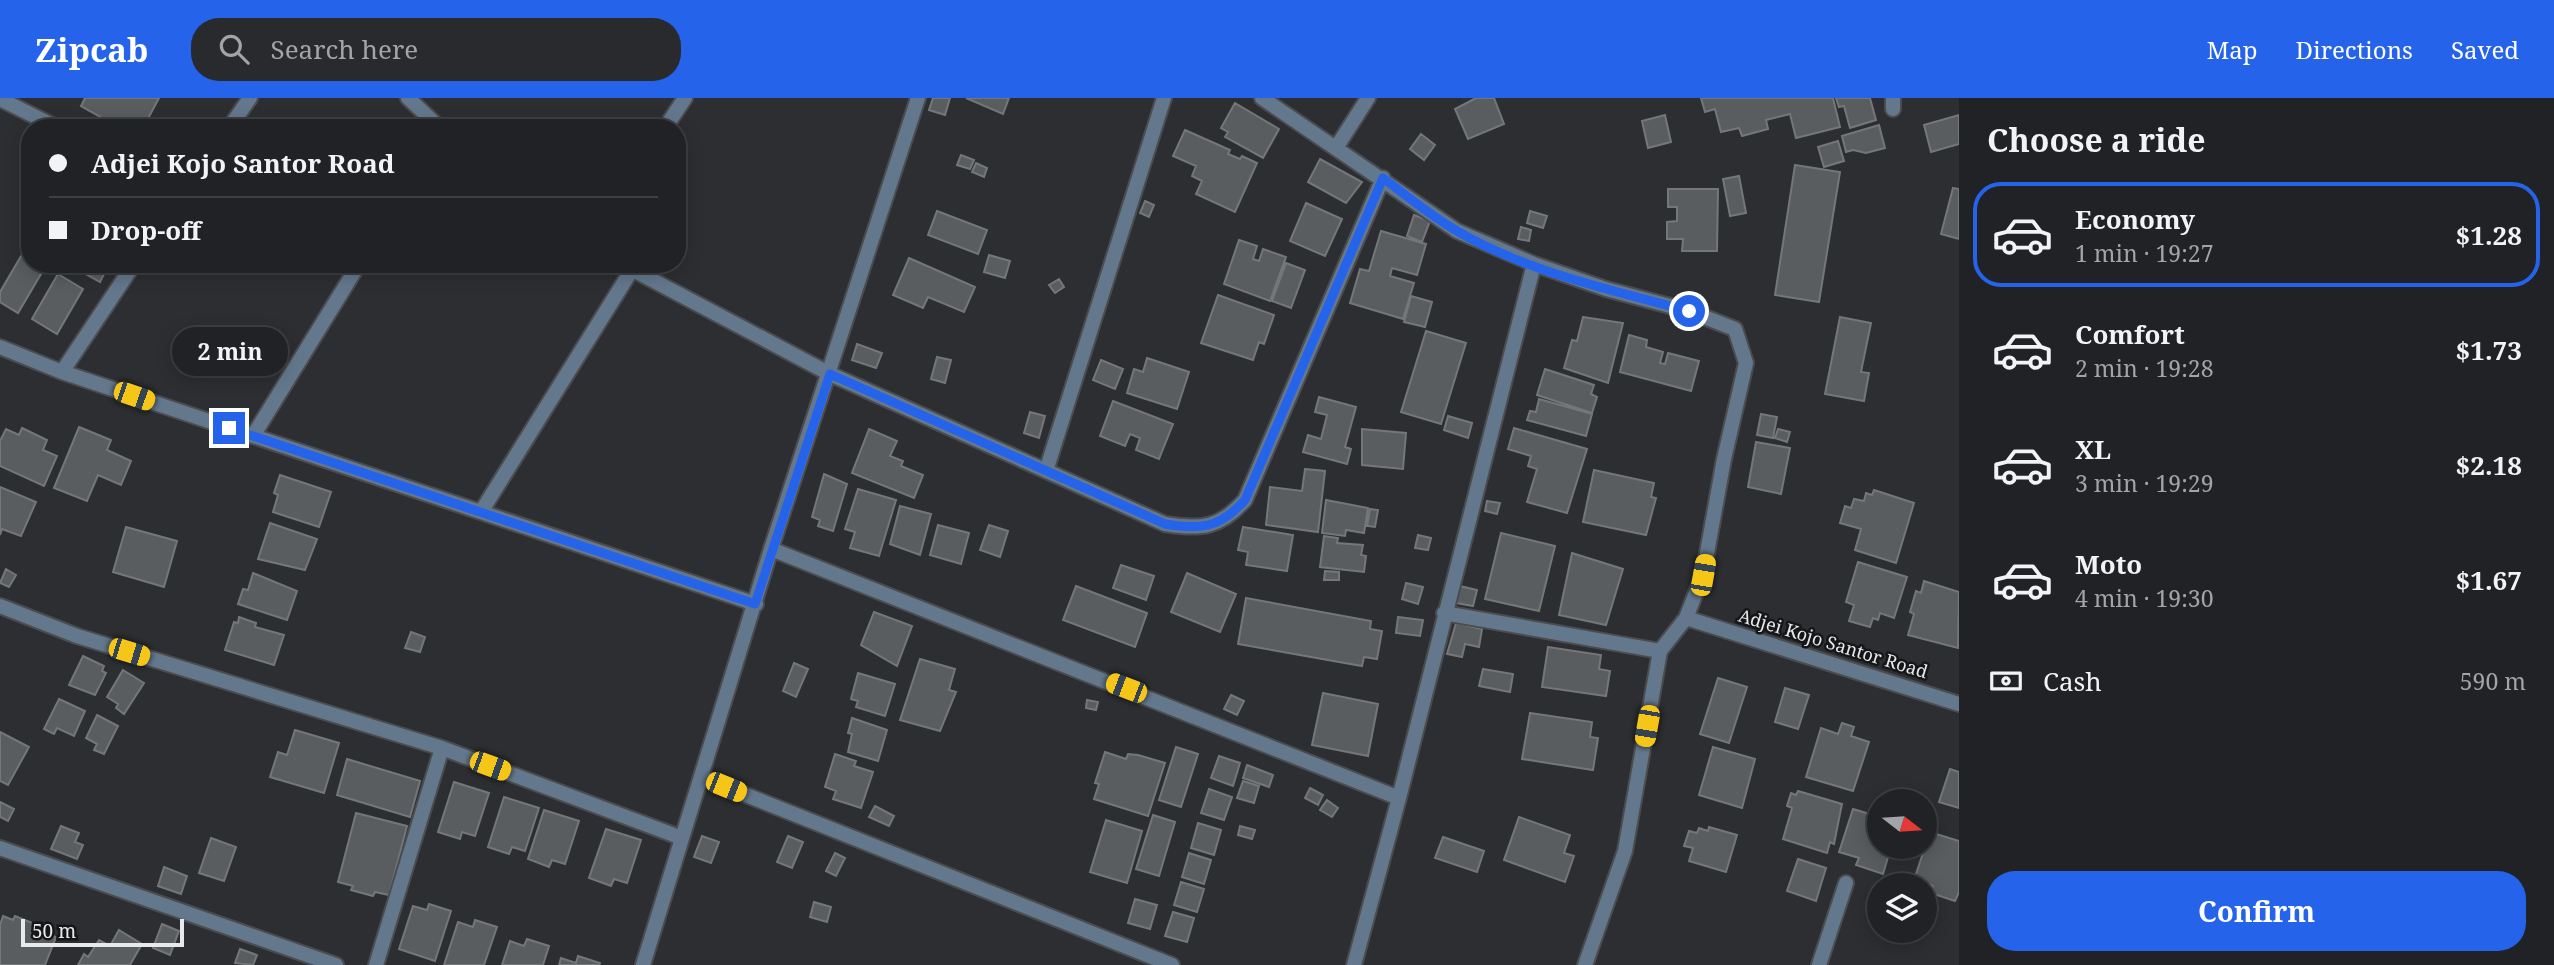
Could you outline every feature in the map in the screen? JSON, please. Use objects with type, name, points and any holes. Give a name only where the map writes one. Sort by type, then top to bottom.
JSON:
[{"type":"street","points":[[235,119],[250,98]]},
{"type":"street","points":[[409,98],[431,119]]},
{"type":"street","points":[[671,119],[685,98]]},
{"type":"street","points":[[643,965],[771,549],[918,98]]},
{"type":"street","points":[[1046,471],[1164,98]]},
{"type":"street","points":[[1262,98],[1457,231],[1534,264],[1606,289],[1689,311],[1735,329],[1746,363],[1724,459],[1703,575],[1686,618],[1660,651],[1625,851],[1585,965]]},
{"type":"street","points":[[1283,112],[1291,98]]},
{"type":"street","points":[[1336,148],[1368,98]]},
{"type":"street","points":[[5,100],[41,119]]},
{"type":"street","points":[[637,273],[830,374],[1165,524],[1190,528],[1229,518],[1245,500],[1383,178]]},
{"type":"street","points":[[1354,965],[1534,264]]},
{"type":"street","points":[[62,372],[128,273]]},
{"type":"street","points":[[253,436],[353,273]]},
{"type":"street","points":[[481,512],[622,273]]},
{"type":"street","points":[[0,347],[62,372],[755,604]]},
{"type":"street","points":[[771,549],[1399,798]]},
{"type":"street","points":[[0,606],[77,636],[442,748],[682,838]]},
{"type":"street","points":[[1444,612],[1660,651]]},
{"type":"street","name":"Adjei Kojo Santor Road","points":[[1686,618],[1959,704]]},
{"type":"street","points":[[376,965],[442,748]]},
{"type":"street","points":[[701,777],[1172,965]]},
{"type":"street","points":[[0,848],[336,965]]},
{"type":"street","points":[[1819,965],[1846,883]]},
{"type":"building","points":[[85,98],[159,98],[148,119],[104,119],[81,106]]},
{"type":"building","points":[[933,98],[950,98],[945,115],[929,110]]},
{"type":"building","points":[[966,98],[1009,98],[1003,114]]},
{"type":"building","points":[[1476,98],[1494,98],[1504,124],[1468,139],[1455,109]]},
{"type":"building","points":[[1701,98],[1833,98],[1840,127],[1796,138],[1790,114],[1766,120],[1768,129],[1742,136],[1739,128],[1721,132],[1715,109],[1705,112]]},
{"type":"building","points":[[1836,98],[1870,98],[1876,120],[1850,128],[1844,106],[1839,107]]},
{"type":"building","points":[[1235,103],[1279,129],[1263,158],[1225,137],[1228,132],[1221,128]]},
{"type":"building","points":[[1665,115],[1671,142],[1648,148],[1642,121]]},
{"type":"building","points":[[1959,115],[1959,144],[1931,152],[1924,125]]},
{"type":"building","points":[[1879,125],[1885,148],[1866,153],[1853,150],[1846,152],[1842,136]]},
{"type":"building","points":[[1185,130],[1230,150],[1228,154],[1240,159],[1242,156],[1257,163],[1235,212],[1196,194],[1202,181],[1192,176],[1196,166],[1173,156]]},
{"type":"building","points":[[1421,134],[1435,145],[1424,160],[1410,149]]},
{"type":"building","points":[[1838,141],[1844,161],[1824,167],[1818,147]]},
{"type":"building","points":[[961,155],[974,160],[970,169],[957,165]]},
{"type":"building","points":[[1320,159],[1362,182],[1346,203],[1308,182]]},
{"type":"building","points":[[976,163],[987,168],[984,177],[972,172]]},
{"type":"building","points":[[1795,165],[1840,172],[1819,302],[1775,295]]},
{"type":"building","points":[[1739,176],[1746,213],[1730,216],[1723,179]]},
{"type":"building","points":[[1953,188],[1959,189],[1959,239],[1941,234]]},
{"type":"building","points":[[1668,189],[1718,189],[1717,251],[1682,251],[1683,239],[1667,239],[1667,222],[1677,221],[1677,207],[1668,207]]},
{"type":"building","points":[[1145,201],[1154,205],[1149,217],[1140,213]]},
{"type":"building","points":[[1306,203],[1342,219],[1325,256],[1290,241]]},
{"type":"building","points":[[937,211],[987,230],[978,254],[928,235]]},
{"type":"building","points":[[1530,211],[1547,216],[1543,228],[1527,223]]},
{"type":"building","points":[[1414,215],[1430,221],[1422,242],[1407,236]]},
{"type":"building","points":[[1521,227],[1531,230],[1529,241],[1518,239]]},
{"type":"building","points":[[1381,231],[1426,244],[1417,275],[1392,268],[1390,276],[1414,283],[1403,319],[1350,303],[1360,269],[1369,271]]},
{"type":"building","points":[[1239,240],[1257,246],[1253,259],[1259,261],[1263,249],[1286,257],[1270,301],[1224,284]]},
{"type":"building","points":[[989,255],[1010,261],[1005,278],[984,272]]},
{"type":"building","points":[[21,256],[21,273],[42,273],[18,313],[0,302],[0,292]]},
{"type":"building","points":[[909,258],[975,287],[964,312],[928,297],[923,308],[893,295]]},
{"type":"building","points":[[1286,263],[1305,270],[1291,308],[1272,301]]},
{"type":"building","points":[[84,273],[104,273],[100,282]]},
{"type":"building","points":[[58,274],[83,289],[57,334],[32,319]]},
{"type":"building","points":[[1059,279],[1064,287],[1055,293],[1049,285]]},
{"type":"building","points":[[1218,295],[1274,315],[1264,344],[1259,342],[1253,360],[1201,343]]},
{"type":"building","points":[[1411,296],[1432,302],[1425,327],[1404,322]]},
{"type":"building","points":[[1583,317],[1623,323],[1608,383],[1564,368],[1572,340],[1577,341]]},
{"type":"building","points":[[1840,317],[1871,323],[1861,372],[1869,373],[1864,401],[1825,394]]},
{"type":"building","points":[[1426,331],[1466,343],[1441,424],[1401,412]]},
{"type":"building","points":[[1629,335],[1647,340],[1646,347],[1663,352],[1660,363],[1665,364],[1668,353],[1699,361],[1691,391],[1620,372]]},
{"type":"building","points":[[857,344],[882,353],[876,368],[852,360]]},
{"type":"building","points":[[937,357],[951,360],[945,383],[931,379]]},
{"type":"building","points":[[1147,358],[1189,372],[1177,409],[1127,393],[1134,369],[1143,372]]},
{"type":"building","points":[[1101,360],[1123,369],[1115,389],[1093,380]]},
{"type":"building","points":[[1545,369],[1594,385],[1591,394],[1597,397],[1592,413],[1537,395]]},
{"type":"building","points":[[1319,397],[1356,407],[1345,447],[1351,449],[1347,464],[1303,452],[1308,435],[1321,439],[1327,415],[1315,412]]},
{"type":"building","points":[[1539,399],[1592,414],[1586,436],[1527,420],[1530,411],[1536,412]]},
{"type":"building","points":[[1113,401],[1173,424],[1159,459],[1136,450],[1140,438],[1130,434],[1125,446],[1100,436]]},
{"type":"building","points":[[1030,412],[1045,416],[1039,438],[1024,433]]},
{"type":"building","points":[[1761,414],[1777,417],[1773,438],[1757,435]]},
{"type":"building","points":[[1448,416],[1472,423],[1468,438],[1444,430]]},
{"type":"building","points":[[79,427],[111,440],[107,450],[131,461],[121,485],[98,475],[87,501],[54,488]]},
{"type":"building","points":[[22,428],[47,440],[43,450],[57,456],[44,486],[0,466],[0,441],[6,429],[19,435]]},
{"type":"building","points":[[1514,428],[1587,449],[1567,513],[1527,502],[1537,469],[1528,466],[1531,456],[1508,449]]},
{"type":"building","points":[[869,429],[897,441],[890,456],[903,461],[901,466],[923,475],[914,498],[852,473]]},
{"type":"building","points":[[1362,429],[1406,433],[1403,469],[1362,465]]},
{"type":"building","points":[[1778,429],[1790,432],[1787,442],[1775,438]]},
{"type":"building","points":[[1756,442],[1790,448],[1781,494],[1748,487]]},
{"type":"building","points":[[1305,469],[1325,471],[1318,532],[1266,525],[1270,487],[1302,491]]},
{"type":"building","points":[[1594,470],[1654,483],[1651,497],[1656,498],[1646,535],[1583,522]]},
{"type":"building","points":[[824,474],[847,484],[833,531],[818,526],[820,520],[812,517]]},
{"type":"building","points":[[280,475],[331,492],[319,527],[273,512],[278,495],[274,493]]},
{"type":"building","points":[[0,487],[36,502],[21,536],[2,529],[0,535]]},
{"type":"building","points":[[858,489],[896,500],[879,556],[850,548],[855,532],[845,529]]},
{"type":"building","points":[[1874,490],[1914,503],[1896,563],[1855,550],[1861,529],[1840,523],[1845,506],[1851,508],[1854,499],[1864,501],[1866,493],[1872,495]]},
{"type":"building","points":[[1326,500],[1368,508],[1364,533],[1346,530],[1345,536],[1322,533]]},
{"type":"building","points":[[1487,501],[1500,503],[1497,514],[1485,511]]},
{"type":"building","points":[[900,506],[931,514],[920,555],[890,544]]},
{"type":"building","points":[[1370,509],[1378,510],[1375,527],[1367,526]]},
{"type":"building","points":[[270,523],[317,539],[305,570],[258,559]]},
{"type":"building","points":[[938,525],[969,533],[961,564],[930,555]]},
{"type":"building","points":[[989,525],[1008,531],[1000,557],[980,550]]},
{"type":"building","points":[[126,527],[177,541],[164,587],[113,572]]},
{"type":"building","points":[[1243,527],[1293,535],[1287,571],[1246,565],[1248,552],[1238,550]]},
{"type":"building","points":[[1501,533],[1555,546],[1539,611],[1485,599]]},
{"type":"building","points":[[1418,535],[1431,538],[1428,550],[1415,548]]},
{"type":"building","points":[[1324,536],[1338,538],[1337,543],[1363,545],[1361,555],[1366,556],[1364,572],[1320,567]]},
{"type":"building","points":[[1572,553],[1623,569],[1606,625],[1559,615]]},
{"type":"building","points":[[1858,562],[1907,577],[1894,618],[1880,613],[1878,620],[1873,618],[1870,627],[1849,621],[1854,605],[1846,602]]},
{"type":"building","points":[[1121,565],[1154,576],[1146,600],[1113,588]]},
{"type":"building","points":[[6,569],[16,575],[9,587],[0,583]]},
{"type":"building","points":[[1325,571],[1339,572],[1339,580],[1324,580]]},
{"type":"building","points":[[253,573],[297,591],[287,620],[238,604],[243,589],[248,590]]},
{"type":"building","points":[[1187,573],[1236,594],[1220,632],[1171,612]]},
{"type":"building","points":[[1924,581],[1959,592],[1958,648],[1908,635],[1914,614],[1910,612],[1916,591],[1921,593]]},
{"type":"building","points":[[1406,583],[1423,587],[1418,604],[1402,599]]},
{"type":"building","points":[[1076,586],[1147,613],[1135,647],[1063,620]]},
{"type":"building","points":[[1460,586],[1477,590],[1473,606],[1456,603]]},
{"type":"building","points":[[1246,598],[1371,621],[1370,629],[1382,631],[1377,659],[1364,657],[1362,666],[1238,644]]},
{"type":"building","points":[[874,612],[912,626],[897,666],[861,645]]},
{"type":"building","points":[[239,617],[256,623],[255,627],[284,635],[274,665],[225,650],[234,622],[238,623]]},
{"type":"building","points":[[1398,617],[1423,620],[1420,636],[1396,633]]},
{"type":"building","points":[[1456,623],[1482,629],[1479,647],[1465,644],[1462,657],[1447,654]]},
{"type":"building","points":[[411,632],[425,637],[420,652],[405,648]]},
{"type":"building","points":[[1548,647],[1601,655],[1599,669],[1610,671],[1606,696],[1542,687]]},
{"type":"building","points":[[83,656],[104,666],[102,671],[106,673],[95,695],[69,685]]},
{"type":"building","points":[[920,659],[955,669],[949,690],[956,692],[940,731],[900,720]]},
{"type":"building","points":[[794,663],[808,669],[796,697],[783,691]]},
{"type":"building","points":[[1483,669],[1513,674],[1510,692],[1479,686]]},
{"type":"building","points":[[123,670],[144,683],[124,714],[116,708],[118,704],[107,697]]},
{"type":"building","points":[[858,673],[895,684],[885,716],[856,707],[858,701],[851,699]]},
{"type":"building","points":[[1718,678],[1747,687],[1729,743],[1700,734]]},
{"type":"building","points":[[1785,688],[1809,695],[1798,729],[1775,722]]},
{"type":"building","points":[[1323,693],[1378,704],[1368,756],[1312,745]]},
{"type":"building","points":[[1231,695],[1244,701],[1237,715],[1224,709]]},
{"type":"building","points":[[59,699],[85,711],[74,736],[57,728],[54,734],[44,729]]},
{"type":"building","points":[[1087,700],[1098,702],[1096,710],[1086,708]]},
{"type":"building","points":[[1530,713],[1592,722],[1590,737],[1598,738],[1593,770],[1522,759]]},
{"type":"building","points":[[97,715],[118,726],[104,754],[94,750],[97,744],[86,738]]},
{"type":"building","points":[[852,718],[887,730],[878,761],[848,752],[852,734],[848,733]]},
{"type":"building","points":[[1842,723],[1854,727],[1851,736],[1869,742],[1853,791],[1806,777],[1821,728],[1838,734]]},
{"type":"building","points":[[295,730],[339,743],[324,793],[270,777],[278,752],[287,755]]},
{"type":"building","points":[[0,732],[29,747],[8,785],[0,781]]},
{"type":"building","points":[[1176,747],[1198,754],[1181,807],[1159,800]]},
{"type":"building","points":[[1713,747],[1755,759],[1742,808],[1699,795]]},
{"type":"building","points":[[1105,752],[1126,759],[1128,754],[1138,755],[1165,763],[1148,816],[1094,799],[1099,784],[1095,783]]},
{"type":"building","points":[[835,754],[856,761],[854,766],[873,772],[861,808],[833,799],[836,791],[825,787]]},
{"type":"building","points":[[1219,756],[1240,763],[1233,786],[1211,778]]},
{"type":"building","points":[[347,759],[420,781],[410,817],[337,795]]},
{"type":"building","points":[[1247,765],[1273,775],[1269,787],[1243,778]]},
{"type":"building","points":[[1950,769],[1959,772],[1959,808],[1939,802]]},
{"type":"building","points":[[1243,781],[1259,786],[1254,803],[1237,798]]},
{"type":"building","points":[[454,782],[489,793],[475,836],[462,832],[460,839],[438,832]]},
{"type":"building","points":[[1310,788],[1323,795],[1318,805],[1305,798]]},
{"type":"building","points":[[1209,789],[1232,797],[1224,820],[1201,813]]},
{"type":"building","points":[[1798,791],[1842,804],[1834,844],[1830,842],[1827,853],[1783,839],[1792,808],[1787,806],[1791,793],[1796,795]]},
{"type":"building","points":[[504,797],[539,808],[525,851],[512,847],[509,854],[488,847]]},
{"type":"building","points":[[1327,800],[1338,808],[1332,817],[1320,810]]},
{"type":"building","points":[[0,802],[14,809],[8,821],[0,817]]},
{"type":"building","points":[[875,806],[894,816],[889,826],[869,817]]},
{"type":"building","points":[[1853,809],[1867,813],[1867,859],[1887,859],[1883,873],[1856,865],[1859,858],[1839,852]]},
{"type":"building","points":[[544,810],[579,821],[565,864],[552,860],[549,867],[528,859]]},
{"type":"building","points":[[356,813],[407,826],[389,895],[375,892],[373,896],[351,890],[353,886],[338,882]]},
{"type":"building","points":[[1153,815],[1175,822],[1159,876],[1136,869]]},
{"type":"building","points":[[1519,817],[1570,835],[1564,853],[1574,856],[1565,882],[1504,860]]},
{"type":"building","points":[[1106,820],[1142,831],[1127,883],[1090,872]]},
{"type":"building","points":[[1198,823],[1221,830],[1214,855],[1191,848]]},
{"type":"building","points":[[61,826],[79,833],[75,842],[83,845],[77,859],[51,849]]},
{"type":"building","points":[[1240,826],[1255,830],[1252,839],[1238,835]]},
{"type":"building","points":[[1709,827],[1737,835],[1726,872],[1689,861],[1693,848],[1684,846],[1689,831],[1697,833],[1699,828],[1708,831]]},
{"type":"building","points":[[606,829],[641,840],[627,883],[614,879],[611,886],[589,878]]},
{"type":"building","points":[[1937,834],[1959,841],[1959,892],[1955,901],[1937,895],[1937,873],[1916,873],[1921,859],[1937,859]]},
{"type":"building","points":[[702,836],[719,842],[711,863],[694,857]]},
{"type":"building","points":[[788,836],[803,842],[792,868],[777,862]]},
{"type":"building","points":[[1443,837],[1484,851],[1477,872],[1435,858]]},
{"type":"building","points":[[211,838],[236,847],[224,881],[199,873]]},
{"type":"building","points":[[835,853],[845,858],[836,876],[826,871]]},
{"type":"building","points":[[1189,853],[1211,860],[1204,884],[1182,877]]},
{"type":"building","points":[[1798,859],[1826,868],[1816,901],[1787,891]]},
{"type":"building","points":[[164,867],[187,876],[181,894],[158,886]]},
{"type":"building","points":[[1181,882],[1204,889],[1197,912],[1174,905]]},
{"type":"building","points":[[1135,899],[1157,905],[1150,929],[1128,923]]},
{"type":"building","points":[[814,902],[831,907],[827,922],[810,917]]},
{"type":"building","points":[[429,904],[451,911],[435,961],[399,949],[413,906],[427,910]]},
{"type":"building","points":[[1173,912],[1194,918],[1187,942],[1165,936]]},
{"type":"building","points":[[3,916],[13,920],[15,916],[45,928],[43,932],[56,937],[45,965],[0,965],[0,925]]},
{"type":"building","points":[[475,920],[497,927],[484,965],[444,965],[458,922],[473,927]]},
{"type":"building","points":[[162,924],[179,931],[170,955],[153,948]]},
{"type":"building","points":[[119,930],[142,944],[130,965],[78,965],[84,954],[88,957],[99,940],[110,946]]},
{"type":"building","points":[[527,939],[549,946],[543,965],[502,965],[510,941],[524,946]]},
{"type":"building","points":[[240,949],[257,955],[253,965],[235,963]]},
{"type":"building","points":[[578,956],[600,963],[559,965],[561,958],[576,963]]},
{"type":"route","points":[[229,428],[755,604],[830,374],[1165,524],[1190,528],[1208,526],[1229,518],[1245,500],[1383,178],[1457,231],[1493,248],[1606,289],[1689,311]]}]
